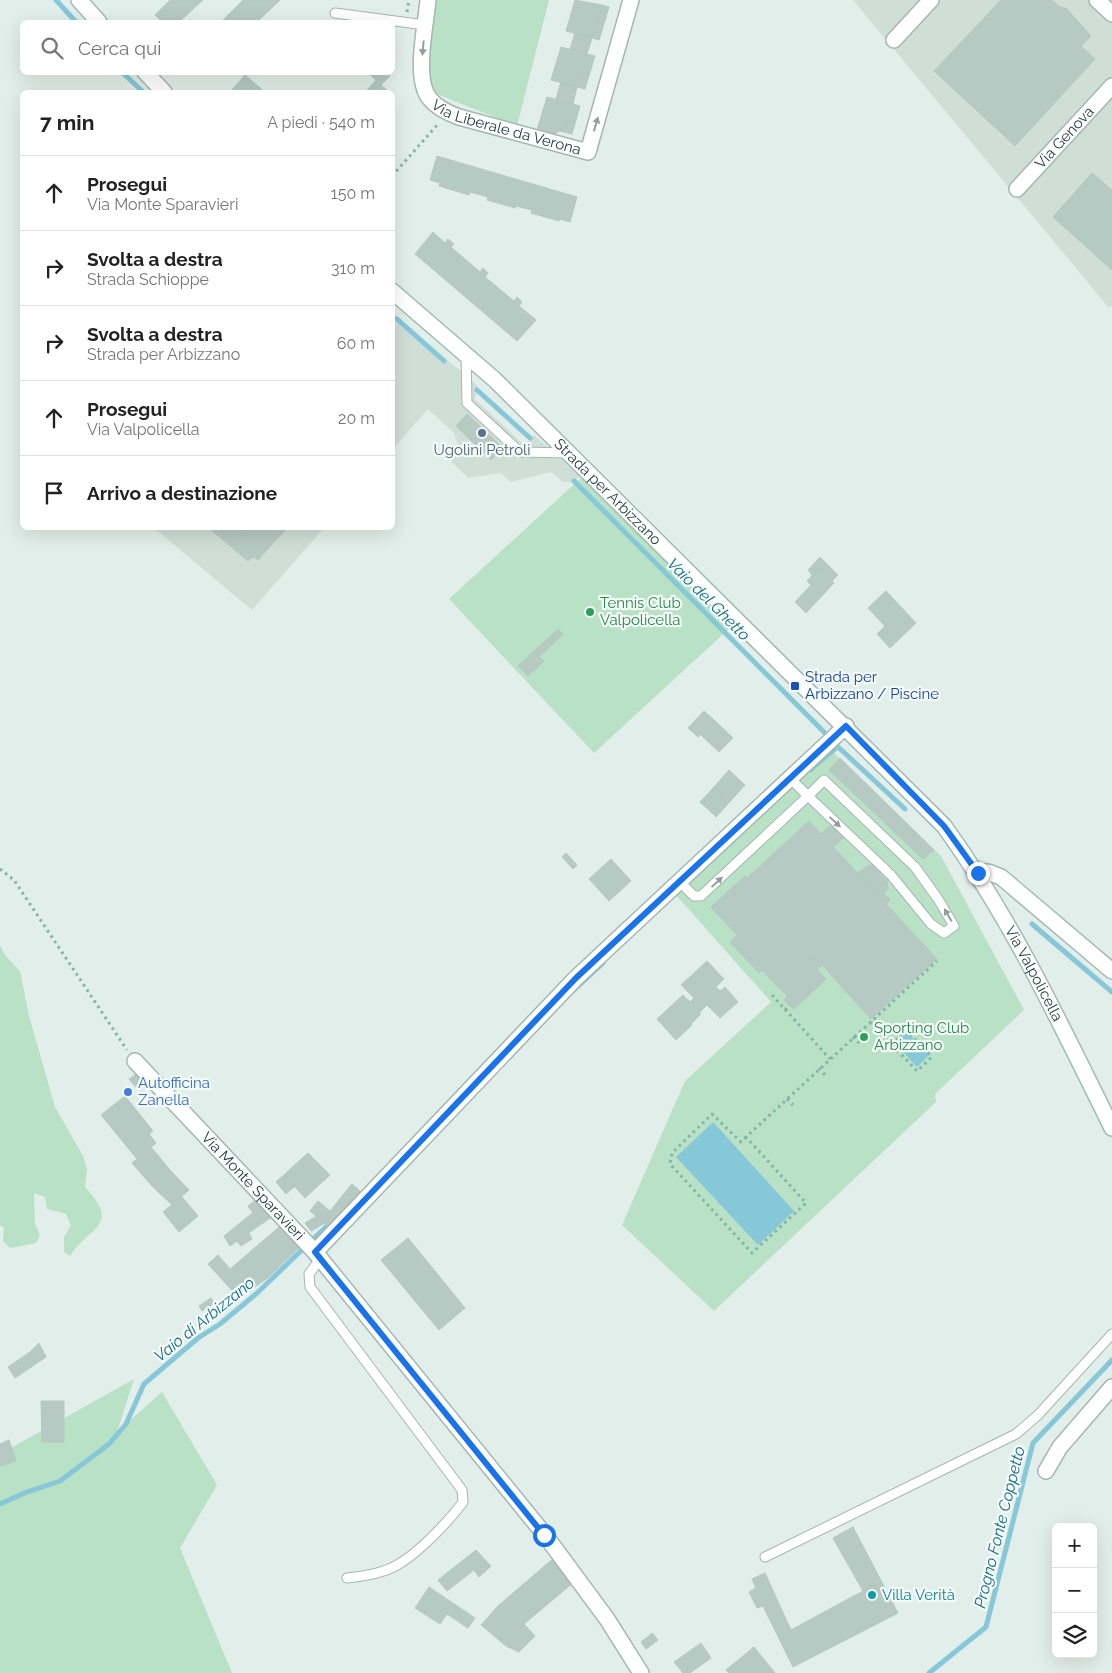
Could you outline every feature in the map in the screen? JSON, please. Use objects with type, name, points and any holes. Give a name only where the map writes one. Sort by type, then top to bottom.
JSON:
[{"type":"street","points":[[79,0],[97,20]]},
{"type":"street","name":"Via Liberale da Verona","points":[[428,0],[422,53],[422,79],[428,98],[447,113],[588,152],[631,0]]},
{"type":"street","points":[[894,40],[931,0]]},
{"type":"street","points":[[1097,0],[1112,14]]},
{"type":"street","points":[[147,75],[162,90]]},
{"type":"street","name":"Via Genova","points":[[1017,189],[1112,86]]},
{"type":"street","name":"Strada per Arbizzano","points":[[395,294],[495,380],[846,726],[944,826]]},
{"type":"street","points":[[318,1255],[576,978],[846,726]]},
{"type":"street","name":"Via Valpolicella","points":[[944,826],[978,873],[1003,915],[1112,1128]]},
{"type":"street","points":[[978,873],[988,872],[1001,877],[1112,971]]},
{"type":"street","name":"Via Monte Sparavieri","points":[[135,1061],[318,1255],[544,1535],[607,1619],[641,1673]]},
{"type":"street","points":[[1046,1471],[1060,1447],[1112,1387]]},
{"type":"lane","points":[[335,14],[380,20]]},
{"type":"lane","points":[[395,22],[425,26]]},
{"type":"lane","points":[[466,354],[467,403],[520,452],[569,453]]},
{"type":"lane","points":[[679,881],[694,896],[702,896],[805,794],[824,780],[915,867],[938,899],[954,926],[944,933],[931,924],[891,875],[805,794],[791,778]]},
{"type":"lane","points":[[318,1255],[309,1274],[310,1287],[462,1490],[463,1502],[452,1517],[402,1562],[374,1574],[347,1578]]},
{"type":"lane","points":[[765,1556],[1016,1434],[1038,1415],[1112,1334]]},
{"type":"path","points":[[395,173],[447,113]]},
{"type":"path","points":[[0,869],[14,880],[135,1061]]},
{"type":"path","points":[[746,1137],[806,1203],[752,1253],[670,1164],[672,1153],[712,1114],[741,1142],[746,1137],[787,1099],[819,1068],[937,961]]},
{"type":"path","points":[[772,995],[830,1058]]},
{"type":"path","points":[[785,1010],[790,1006]]},
{"type":"path","points":[[870,1022],[892,1045],[917,1071],[933,1057],[906,1030],[892,1045]]},
{"type":"path","points":[[853,1037],[859,1043]]},
{"type":"path","points":[[819,1068],[825,1075]]},
{"type":"path","points":[[787,1099],[793,1105]]},
{"type":"shaded area","points":[[853,0],[1112,0],[1112,305],[1109,308]]},
{"type":"shaded area","points":[[395,315],[478,386],[475,399],[524,445],[534,435],[580,476],[574,482],[563,482],[551,472],[511,482],[500,473],[468,478],[448,458],[459,449],[454,433],[428,409],[395,447]]},
{"type":"shaded area","points":[[156,530],[322,530],[252,610]]},
{"type":"green space","points":[[422,0],[549,0],[517,126],[432,92]]},
{"type":"green space","name":"Tennis Club Valpolicella","points":[[581,478],[732,626],[594,753],[449,599]]},
{"type":"green space","name":"Sporting Club Arbizzano","points":[[832,751],[941,856],[1024,1010],[935,1094],[936,1102],[714,1311],[622,1225],[685,1081],[771,1002],[676,895]]},
{"type":"green space","points":[[0,945],[4,954],[20,971],[29,1016],[55,1107],[83,1156],[87,1169],[85,1187],[96,1200],[101,1210],[102,1218],[98,1225],[70,1256],[64,1252],[64,1237],[71,1226],[66,1214],[47,1209],[45,1197],[34,1193],[35,1224],[40,1235],[36,1243],[10,1248],[3,1241],[4,1228],[0,1225]]},
{"type":"green space","points":[[134,1379],[117,1432],[162,1392],[217,1485],[180,1548],[232,1673],[0,1673],[0,1454]]},
{"type":"water","points":[[907,1032],[929,1055],[917,1067],[895,1043]]},
{"type":"water","points":[[713,1122],[794,1211],[758,1245],[676,1157]]},
{"type":"building","points":[[170,0],[203,0],[181,20],[160,20],[155,15]]},
{"type":"building","points":[[243,0],[280,0],[259,20],[223,20]]},
{"type":"building","points":[[575,0],[602,5],[592,38],[566,31]]},
{"type":"building","points":[[1001,0],[1052,0],[1060,7],[1066,8],[1091,36],[1081,46],[1095,59],[1015,146],[934,71]]},
{"type":"building","points":[[602,5],[609,7],[599,40],[592,38]]},
{"type":"building","points":[[575,33],[592,38],[587,54],[570,49]]},
{"type":"building","points":[[561,47],[587,54],[577,87],[551,80]]},
{"type":"building","points":[[587,54],[595,56],[585,89],[577,87]]},
{"type":"building","points":[[245,75],[263,90],[232,90]]},
{"type":"building","points":[[370,75],[389,75],[381,85],[387,90],[367,90],[376,80]]},
{"type":"building","points":[[561,82],[577,87],[573,104],[556,99]]},
{"type":"building","points":[[547,97],[573,104],[564,132],[559,131],[554,135],[537,130]]},
{"type":"building","points":[[573,104],[580,106],[572,134],[564,132]]},
{"type":"building","points":[[437,156],[577,197],[570,222],[531,213],[532,210],[516,206],[515,208],[487,200],[488,197],[470,192],[469,195],[439,186],[440,183],[430,180]]},
{"type":"building","points":[[1092,173],[1112,190],[1112,270],[1053,217]]},
{"type":"building","points":[[433,232],[445,243],[448,239],[454,244],[451,247],[480,272],[483,268],[488,273],[485,277],[514,301],[517,297],[522,302],[519,306],[536,320],[517,341],[415,254]]},
{"type":"building","points":[[467,414],[503,448],[491,460],[456,426]]},
{"type":"building","points":[[211,530],[240,530],[266,551],[258,560],[253,557],[248,561]]},
{"type":"building","points":[[240,530],[285,530],[266,551]]},
{"type":"building","points":[[820,557],[838,575],[832,581],[819,568],[812,575],[808,570]]},
{"type":"building","points":[[819,568],[834,583],[806,613],[795,602],[811,585],[807,581]]},
{"type":"building","points":[[886,591],[916,623],[890,648],[877,634],[885,626],[868,608]]},
{"type":"building","points":[[558,629],[563,634],[539,657],[544,661],[528,676],[518,666]]},
{"type":"building","points":[[704,711],[714,720],[698,737],[688,728]]},
{"type":"building","points":[[714,720],[733,738],[719,752],[700,734]]},
{"type":"building","points":[[840,758],[934,850],[923,859],[829,770]]},
{"type":"building","points":[[729,770],[745,785],[716,817],[710,811],[724,795],[715,786]]},
{"type":"building","points":[[715,786],[724,795],[710,811],[700,802]]},
{"type":"building","points":[[809,821],[937,959],[871,1019],[814,956],[779,988],[762,970],[759,973],[730,942],[737,935],[711,907],[745,876],[747,878]]},
{"type":"building","points":[[832,824],[845,836],[833,847],[821,834]]},
{"type":"building","points":[[566,853],[577,865],[573,869],[562,857]]},
{"type":"building","points":[[611,859],[631,881],[609,901],[589,879]]},
{"type":"building","points":[[869,865],[873,866],[887,881],[888,888],[884,894],[890,899],[886,904],[858,873]]},
{"type":"building","points":[[814,956],[822,965],[787,996],[780,988]]},
{"type":"building","points":[[707,961],[724,979],[716,987],[720,991],[725,987],[738,1002],[720,1018],[707,1005],[699,1013],[701,1014],[692,1025],[676,1040],[657,1019],[683,995],[690,1002],[694,998],[681,985]]},
{"type":"building","points":[[817,969],[826,979],[794,1009],[784,1000]]},
{"type":"building","points":[[138,1073],[144,1081],[136,1087],[129,1079]]},
{"type":"building","points":[[125,1096],[153,1131],[149,1134],[156,1143],[137,1159],[101,1115]]},
{"type":"building","points":[[151,1147],[170,1170],[152,1186],[132,1163]]},
{"type":"building","points":[[308,1153],[330,1175],[320,1184],[299,1161]]},
{"type":"building","points":[[299,1161],[320,1184],[305,1198],[284,1175]]},
{"type":"building","points":[[170,1170],[189,1190],[172,1205],[152,1186]]},
{"type":"building","points":[[284,1175],[294,1187],[286,1194],[276,1182]]},
{"type":"building","points":[[352,1184],[362,1193],[332,1229],[322,1221]]},
{"type":"building","points":[[260,1196],[276,1214],[253,1230],[245,1219],[253,1213],[248,1206]]},
{"type":"building","points":[[182,1197],[198,1216],[179,1232],[163,1212]]},
{"type":"building","points":[[318,1201],[330,1211],[322,1221],[310,1211]]},
{"type":"building","points":[[317,1216],[325,1223],[311,1231],[305,1223]]},
{"type":"building","points":[[245,1219],[253,1230],[230,1246],[224,1236]]},
{"type":"building","points":[[284,1223],[302,1245],[269,1277],[239,1298],[208,1264],[218,1255],[230,1269]]},
{"type":"building","points":[[249,1233],[252,1239],[241,1246],[237,1241]]},
{"type":"building","points":[[408,1238],[465,1308],[439,1330],[381,1260]]},
{"type":"building","points":[[211,1298],[214,1303],[202,1311],[199,1306]]},
{"type":"building","points":[[39,1343],[46,1357],[15,1378],[8,1367],[30,1352]]},
{"type":"building","points":[[41,1401],[64,1401],[64,1442],[42,1442]]},
{"type":"building","points":[[9,1440],[16,1461],[0,1466],[0,1444]]},
{"type":"building","name":"Villa Verità","points":[[853,1527],[898,1613],[793,1667],[763,1606],[757,1608],[749,1592],[756,1588],[752,1579],[765,1573],[791,1630],[863,1591],[833,1538]]},
{"type":"building","points":[[476,1550],[491,1566],[479,1577],[474,1570],[447,1591],[438,1580]]},
{"type":"building","points":[[554,1558],[574,1582],[524,1624],[535,1636],[519,1652],[506,1646],[481,1625],[499,1605]]},
{"type":"building","points":[[429,1587],[475,1618],[468,1628],[447,1614],[440,1624],[415,1608]]},
{"type":"building","points":[[652,1633],[658,1640],[646,1649],[641,1642]]},
{"type":"building","points":[[701,1643],[711,1658],[690,1673],[683,1673],[674,1662]]},
{"type":"building","points":[[754,1647],[775,1673],[729,1673],[726,1670]]},
{"type":"waterway","name":"Vaio del Ghetto","points":[[56,0],[74,20]]},
{"type":"waterway","name":"Vaio del Ghetto","points":[[125,75],[141,90]]},
{"type":"waterway","name":"Vaio del Ghetto","points":[[397,319],[444,361]]},
{"type":"waterway","name":"Vaio del Ghetto","points":[[477,390],[530,438]]},
{"type":"waterway","name":"Vaio del Ghetto","points":[[574,481],[827,735]]},
{"type":"waterway","name":"Vaio del Ghetto","points":[[836,745],[905,809]]},
{"type":"waterway","name":"Vaio di Arbizzano","points":[[810,770],[837,747]]},
{"type":"waterway","name":"Vaio del Ghetto","points":[[1032,924],[1112,992]]},
{"type":"waterway","name":"Vaio di Arbizzano","points":[[574,990],[603,963]]},
{"type":"waterway","name":"Vaio di Arbizzano","points":[[0,1504],[27,1492],[60,1481],[109,1444],[126,1424],[144,1384],[198,1338],[220,1324],[256,1294],[331,1222]]},
{"type":"waterway","name":"Progno Fonte Coppetto","points":[[929,1673],[986,1627],[1033,1443],[1112,1360]]},
{"type":"place","name":"Ugolini Petroli","points":[[482,433]]},
{"type":"place","name":"Tennis Club Valpolicella","points":[[590,612]]},
{"type":"place","name":"Strada per Arbizzano / Piscine","points":[[795,686]]},
{"type":"place","name":"Sporting Club Arbizzano","points":[[864,1037]]},
{"type":"place","name":"Autofficina Zanella","points":[[128,1092]]},
{"type":"place","name":"Villa Verità","points":[[872,1595]]},
{"type":"route","points":[[544,1535],[315,1252],[576,978],[846,726],[944,826],[978,873]]}]
